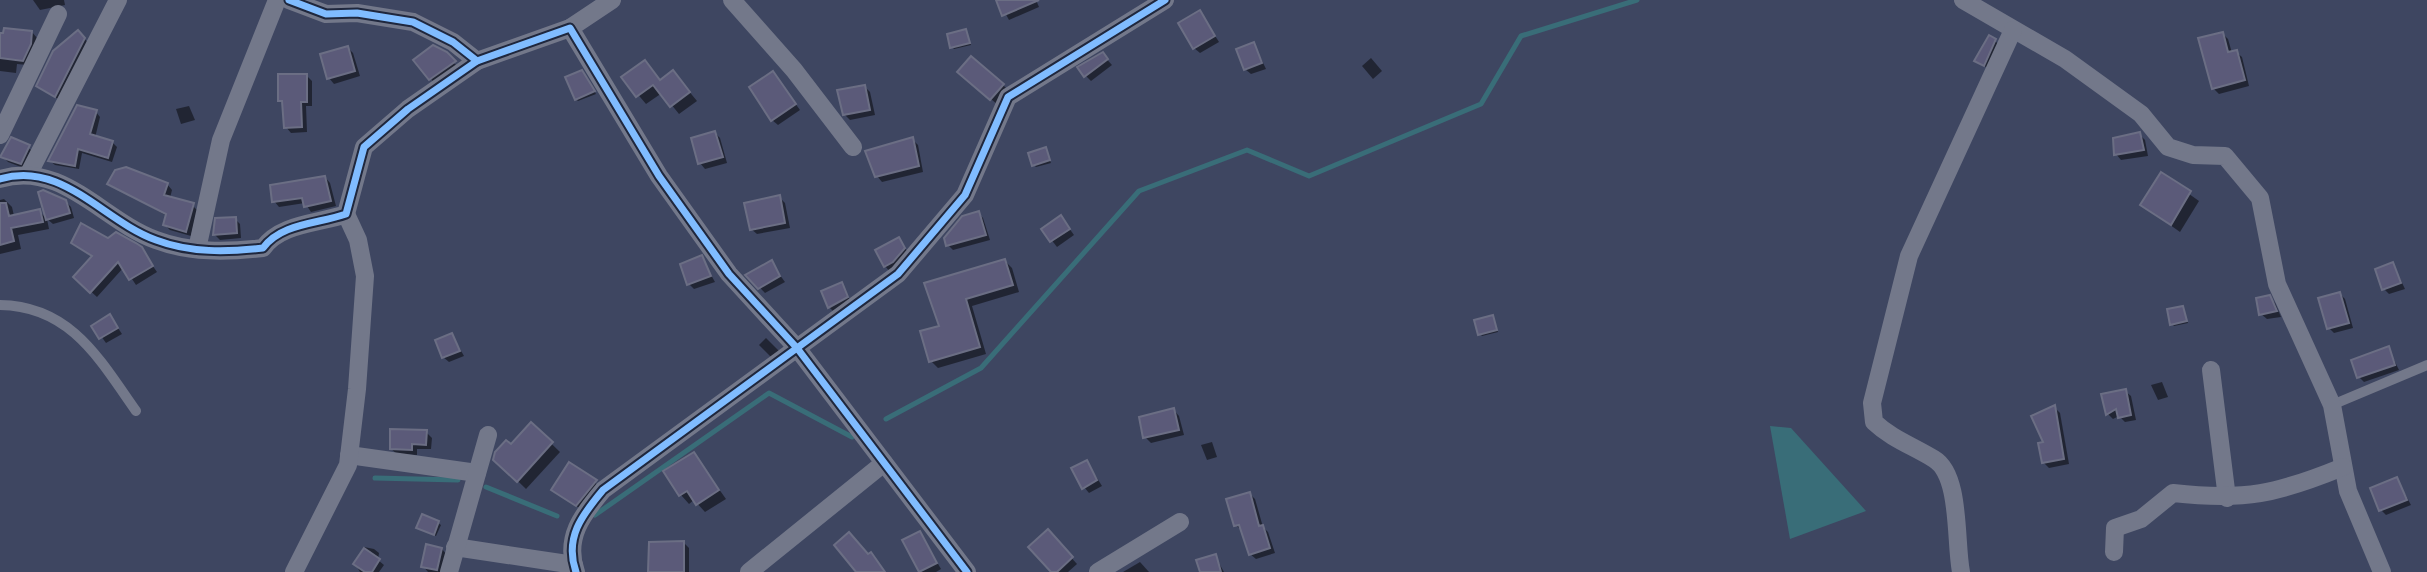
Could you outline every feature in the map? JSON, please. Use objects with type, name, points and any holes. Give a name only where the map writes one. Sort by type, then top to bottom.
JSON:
[{"type":"street","points":[[28,175],[118,0]]},
{"type":"street","points":[[197,249],[221,139],[277,0]]},
{"type":"street","points":[[289,0],[326,14],[357,13],[413,22],[453,42],[477,61]]},
{"type":"street","points":[[294,572],[348,465],[357,389],[365,276],[358,240],[346,214],[364,147],[398,117],[477,61],[570,28],[611,0]]},
{"type":"street","points":[[733,0],[853,146]]},
{"type":"street","points":[[455,548],[575,569],[571,541],[581,516],[603,490],[898,274],[965,195],[1008,97],[1165,0]]},
{"type":"street","points":[[1963,0],[2066,59],[2141,114],[2168,148],[2193,155],[2225,156],[2260,198],[2277,284],[2332,404],[2348,491],[2382,572]]},
{"type":"street","points":[[0,135],[58,14]]},
{"type":"street","points":[[570,28],[659,176],[729,274],[797,348],[884,463],[958,569]]},
{"type":"street","points":[[1961,572],[1950,477],[1937,460],[1888,435],[1874,422],[1872,402],[1909,256],[2013,30]]},
{"type":"street","points":[[0,179],[28,175],[66,185],[117,221],[152,239],[181,249],[263,248],[271,237],[292,228],[346,214]]},
{"type":"street","points":[[2211,370],[2227,498]]},
{"type":"street","points":[[449,572],[488,435]]},
{"type":"street","points":[[349,455],[477,472]]},
{"type":"street","points":[[749,572],[884,463]]},
{"type":"street","points":[[2114,552],[2115,528],[2141,519],[2174,493],[2227,498],[2263,495],[2295,487],[2343,467]]},
{"type":"street","points":[[1098,572],[1180,522]]},
{"type":"lane","points":[[0,305],[16,305],[61,321],[89,345],[136,411]]},
{"type":"lane","points":[[2332,404],[2427,365]]},
{"type":"shaded area","points":[[1770,426],[1791,428],[1866,511],[1790,539]]},
{"type":"building","points":[[996,0],[1039,0],[1002,16]]},
{"type":"building","points":[[1200,10],[1215,36],[1193,49],[1178,23]]},
{"type":"building","points":[[4,28],[32,31],[31,44],[23,61],[0,58],[0,33],[3,33]]},
{"type":"building","points":[[966,29],[970,43],[950,48],[947,34]]},
{"type":"building","points":[[78,30],[85,38],[55,97],[36,86],[53,51]]},
{"type":"building","points":[[2223,32],[2228,52],[2237,50],[2245,80],[2212,89],[2198,38]]},
{"type":"building","points":[[1989,35],[1996,39],[1984,66],[1974,61]]},
{"type":"building","points":[[1254,42],[1262,63],[1244,70],[1236,49]]},
{"type":"building","points":[[433,45],[447,52],[456,61],[429,80],[413,60]]},
{"type":"building","points":[[348,46],[355,71],[327,79],[320,54]]},
{"type":"building","points":[[1103,52],[1108,59],[1084,77],[1077,67]]},
{"type":"building","points":[[971,56],[1004,84],[990,100],[957,72]]},
{"type":"building","points":[[645,60],[660,80],[673,70],[690,92],[670,107],[653,85],[636,97],[621,77]]},
{"type":"building","points":[[582,70],[595,91],[575,100],[565,77]]},
{"type":"building","points":[[773,71],[796,104],[771,121],[749,87]]},
{"type":"building","points":[[278,74],[307,74],[307,102],[301,102],[302,127],[284,128],[282,101],[278,101]]},
{"type":"building","points":[[865,85],[870,110],[843,115],[837,90]]},
{"type":"building","points":[[77,105],[97,110],[90,134],[113,141],[108,158],[78,149],[75,166],[48,161]]},
{"type":"building","points":[[715,131],[723,157],[698,164],[691,138]]},
{"type":"building","points":[[2140,132],[2144,150],[2114,155],[2113,138]]},
{"type":"building","points":[[11,137],[30,145],[21,164],[0,157]]},
{"type":"building","points":[[913,137],[919,166],[875,177],[865,151]]},
{"type":"building","points":[[1046,147],[1050,160],[1032,166],[1028,153]]},
{"type":"building","points":[[126,167],[168,183],[164,195],[194,203],[186,232],[163,225],[166,214],[107,184],[115,170]]},
{"type":"building","points":[[2161,172],[2191,191],[2171,225],[2140,205]]},
{"type":"building","points":[[325,176],[331,201],[304,207],[302,198],[272,202],[270,185]]},
{"type":"building","points":[[43,190],[66,200],[70,213],[46,220],[38,192]]},
{"type":"building","points":[[780,195],[785,223],[750,230],[744,203]]},
{"type":"building","points":[[0,203],[6,203],[9,216],[40,209],[43,222],[11,228],[14,241],[0,245]]},
{"type":"building","points":[[979,211],[986,235],[946,246],[944,238],[962,216]]},
{"type":"building","points":[[1061,215],[1070,229],[1050,242],[1041,229]]},
{"type":"building","points":[[236,217],[237,233],[213,235],[215,218]]},
{"type":"building","points":[[81,223],[108,238],[116,232],[136,243],[142,247],[153,266],[129,280],[118,262],[90,293],[73,277],[92,256],[71,243]]},
{"type":"building","points":[[899,237],[905,248],[893,262],[884,267],[875,250]]},
{"type":"building","points":[[702,255],[711,276],[687,285],[680,264]]},
{"type":"building","points":[[1005,259],[1013,285],[966,299],[980,347],[929,362],[920,331],[939,326],[924,283]]},
{"type":"building","points":[[772,260],[780,276],[758,289],[745,275]]},
{"type":"building","points":[[2393,262],[2401,283],[2382,290],[2375,269]]},
{"type":"building","points":[[842,282],[848,297],[828,308],[821,291]]},
{"type":"building","points":[[2340,292],[2349,323],[2327,329],[2318,298]]},
{"type":"building","points":[[2270,295],[2277,311],[2259,315],[2256,298]]},
{"type":"building","points":[[2183,306],[2187,321],[2170,325],[2167,309]]},
{"type":"building","points":[[110,314],[118,328],[99,339],[91,326]]},
{"type":"building","points":[[1493,315],[1497,330],[1478,335],[1474,320]]},
{"type":"building","points":[[452,333],[460,351],[442,358],[435,340]]},
{"type":"building","points":[[2389,346],[2395,365],[2357,378],[2351,360]]},
{"type":"building","points":[[2126,389],[2131,415],[2118,418],[2116,409],[2106,415],[2101,394]]},
{"type":"building","points":[[2055,405],[2064,459],[2042,463],[2038,443],[2043,442],[2031,416]]},
{"type":"building","points":[[1174,408],[1179,430],[1143,438],[1139,417]]},
{"type":"building","points":[[531,422],[553,442],[517,482],[493,460],[495,452],[506,440],[511,444]]},
{"type":"building","points":[[390,429],[427,430],[426,445],[412,444],[412,450],[390,449]]},
{"type":"building","points":[[694,452],[719,490],[696,505],[687,491],[679,496],[663,471]]},
{"type":"building","points":[[1087,460],[1097,480],[1082,489],[1071,468]]},
{"type":"building","points":[[569,462],[597,480],[576,506],[551,490]]},
{"type":"building","points":[[2397,477],[2407,500],[2379,511],[2370,488]]},
{"type":"building","points":[[1250,492],[1259,526],[1263,525],[1270,548],[1249,555],[1239,525],[1234,526],[1226,499]]},
{"type":"building","points":[[422,514],[439,521],[434,535],[416,528]]},
{"type":"building","points":[[1048,529],[1073,557],[1057,572],[1051,572],[1028,547]]},
{"type":"building","points":[[920,531],[937,563],[919,572],[902,540]]},
{"type":"building","points":[[849,532],[868,554],[871,552],[885,572],[856,572],[834,545]]},
{"type":"building","points":[[684,541],[684,572],[648,572],[649,542]]},
{"type":"building","points":[[426,544],[442,548],[437,570],[421,567]]},
{"type":"building","points":[[364,548],[380,559],[372,572],[365,572],[353,564]]},
{"type":"building","points":[[1216,554],[1221,572],[1200,572],[1196,560]]},
{"type":"waterway","points":[[886,419],[981,368],[1139,191],[1247,150],[1309,176],[1481,104],[1521,36],[1637,0]]},
{"type":"waterway","points":[[595,515],[769,393],[852,437]]},
{"type":"waterway","points":[[375,478],[458,480]]},
{"type":"waterway","points":[[486,487],[557,516]]},
{"type":"cycle path","points":[[0,179],[22,175],[63,185],[137,231],[156,240],[195,249],[222,251],[263,248],[290,229],[346,214],[364,147],[408,109],[477,61],[453,42],[413,22],[357,13],[326,14],[289,0]]},
{"type":"cycle path","points":[[967,572],[797,348],[898,274],[965,195],[1008,97],[1165,0]]},
{"type":"cycle path","points":[[477,61],[570,28],[659,176],[729,274],[797,348],[603,490],[577,528],[572,548],[576,572]]}]
